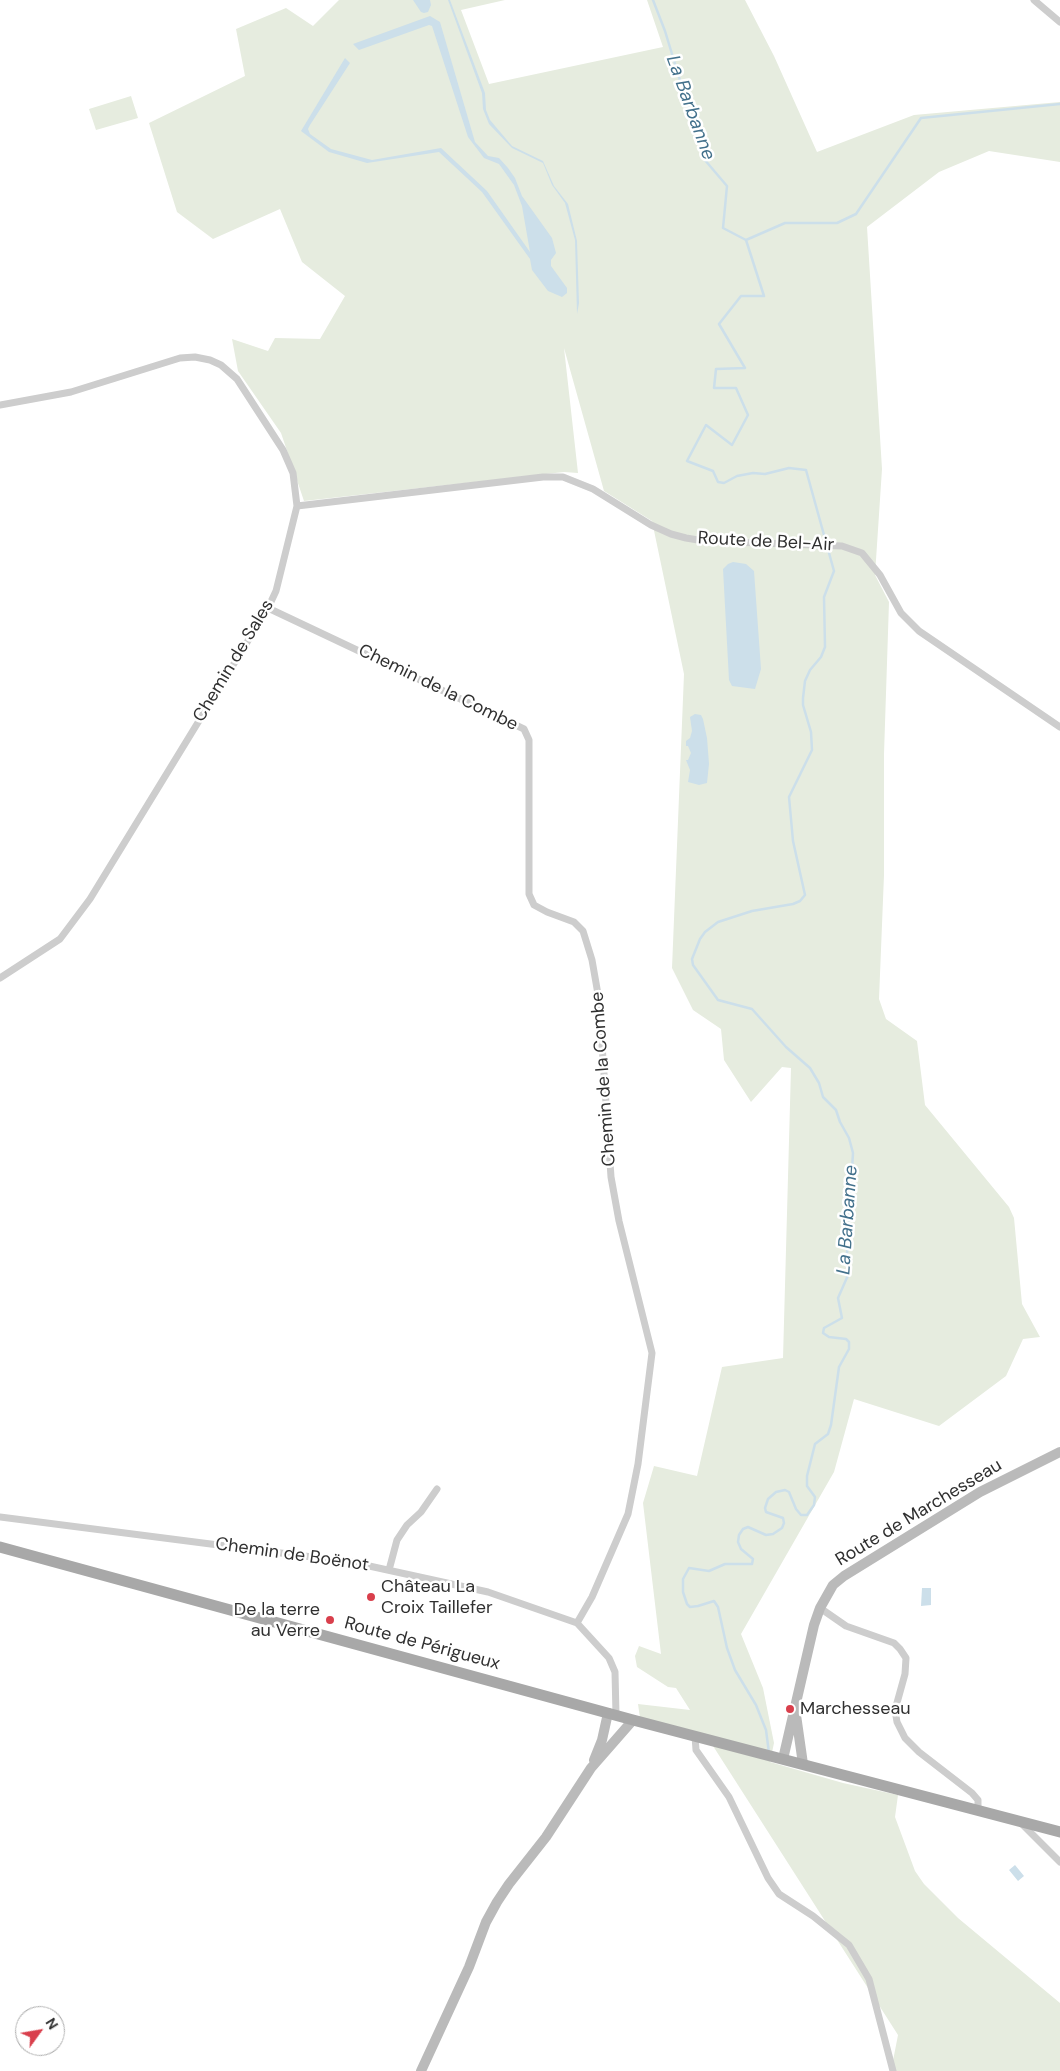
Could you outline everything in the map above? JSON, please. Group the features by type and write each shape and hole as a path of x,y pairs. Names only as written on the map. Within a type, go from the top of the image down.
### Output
{"main road":[{"name":"Route de Périgueux","path":"0,1547 633,1720 1060,1832"}],"street":[{"path":"1034,0 1060,22"},
{"name":"Chemin de Sales","path":"0,405 71,392 180,358 195,356 210,360 221,365 237,379 283,450 293,473 297,506 276,591 268,608 90,899 60,939 0,978"},
{"name":"Route de Bel-Air","path":"297,506 543,477 563,477 593,489 652,525 671,534 686,538 704,541 842,546 862,553 880,575 901,613 919,631 1060,727"},
{"name":"Chemin de la Combe","path":"268,608 524,729 529,740 529,894 534,904 547,912 574,922 583,931 592,960 599,1000 611,1177 619,1221 652,1353 638,1464 628,1514 592,1597 577,1623"},
{"name":"Route de Marchesseau","path":"773,1756 795,1709 804,1666 820,1608 833,1585 844,1576 980,1492 1060,1452"},
{"path":"388,1570 397,1540 437,1489"},
{"name":"Chemin de Boënot","path":"0,1517 351,1562 488,1592 577,1623"},
{"path":"820,1608 846,1626 894,1643 900,1648 906,1658 895,1710 896,1722 905,1738 919,1752 978,1800 978,1811"},
{"path":"577,1623 609,1658 615,1672 617,1702 591,1768"},
{"path":"795,1709 803,1764"},
{"path":"421,2071 469,1967 490,1915 509,1884 546,1837 591,1768 633,1720"},
{"path":"695,1736 696,1750 729,1798 768,1878 779,1894 813,1916 849,1945 870,1979 893,2071"},
{"path":"1019,1821 1060,1861"}],"shaded area":[{"path":"339,0 505,0 461,10 489,84 663,47 647,0 745,0 774,56 817,152 914,115 1060,102 1060,162 989,151 939,172 867,227 882,469 875,575 889,602 884,754 884,875 879,999 886,1019 917,1041 925,1105 1009,1207 1014,1218 1022,1304 1040,1337 1023,1339 1006,1376 939,1426 854,1399 834,1472 741,1634 763,1688 774,1743 770,1762 843,1783 898,1795 895,1817 915,1871 924,1884 958,1918 1060,2003 1060,2071 891,2071 898,2035 706,1735 640,1718 638,1704 690,1710 676,1688 668,1687 637,1667 635,1656 639,1646 661,1654 643,1503 654,1466 697,1476 722,1367 783,1358 791,1068 782,1067 751,1102 724,1060 721,1029 693,1010 672,968 684,674 652,521 604,491 564,348 578,473 564,472 304,501 281,433 238,371 232,339 268,351 275,338 320,339 345,296 302,262 280,209 213,239 177,212 149,123 245,76 236,29 286,8 313,26"},
{"path":"131,96 138,118 96,130 89,109"}],"water":[{"path":"413,0 430,0 431,5 428,12 421,12"},
{"path":"448,0 450,0 485,93 486,110 490,120 512,146 543,161 554,186 568,204 577,241 579,303 577,314 575,240 565,203 552,185 543,163 512,148 489,124 483,109 482,93"},
{"path":"430,16 440,22 475,142 488,156 499,158 508,168 515,178 522,196 552,238 556,253 551,260 551,266 567,288 567,293 562,297 548,291 532,270 530,259 482,192 439,152 367,163 329,152 301,131 345,58 350,63 310,125 308,129 310,134 331,149 372,160 441,148 487,191 530,252 522,206 514,185 499,164 484,158 468,137 432,26 429,25 359,50 353,44"},
{"path":"733,562 746,564 754,571 761,669 755,689 732,686 729,680 723,569"},
{"path":"695,714 701,715 703,719 709,764 707,783 699,785 688,782 690,770 686,760 688,760 691,753 688,746 686,746 686,741 690,738 692,731 690,717"},
{"path":"922,1588 931,1588 931,1605 921,1606"},
{"path":"1015,1865 1024,1876 1018,1881 1009,1870"}],"waterway":[{"name":"La Barbanne","path":"653,0 665,31 704,159 727,186 723,228 746,240 764,296 741,296 719,324 745,368 716,369 714,388 736,388 748,415 732,445 706,425 687,461 713,471 718,482 724,483 737,476 753,473 765,474 789,468 806,470 834,571 824,597 825,647 821,657 810,670 805,681 803,705 811,732 812,750 789,797 793,841 805,895 800,901 793,904 752,911 718,922 705,932 700,939 692,959 693,965 718,1000 752,1009 786,1047 810,1068 819,1083 823,1097 836,1110 849,1138 853,1153 847,1254 849,1273 838,1298 842,1318 824,1328 823,1333 829,1337 846,1339 849,1342 849,1349 839,1367 831,1425 828,1434 815,1444 807,1476 807,1486 815,1497 814,1505 807,1515 801,1515 796,1509 789,1492 785,1490 776,1492 768,1499 765,1508 766,1512 783,1518 782,1528 773,1534 766,1535 748,1527 743,1529 739,1535 738,1542 741,1549 753,1559 752,1564 725,1564 709,1571 689,1568 683,1579 683,1592 690,1607 714,1601 718,1607 727,1648 735,1670 756,1705 766,1730 769,1753"},
{"path":"746,240 785,223 837,223 856,214 921,118 1060,104"}],"place":[{"name":"Château La Croix Taillefer","path":"371,1597"},
{"name":"De la terre au Verre","path":"330,1620"},
{"name":"Marchesseau","path":"790,1709"}]}
